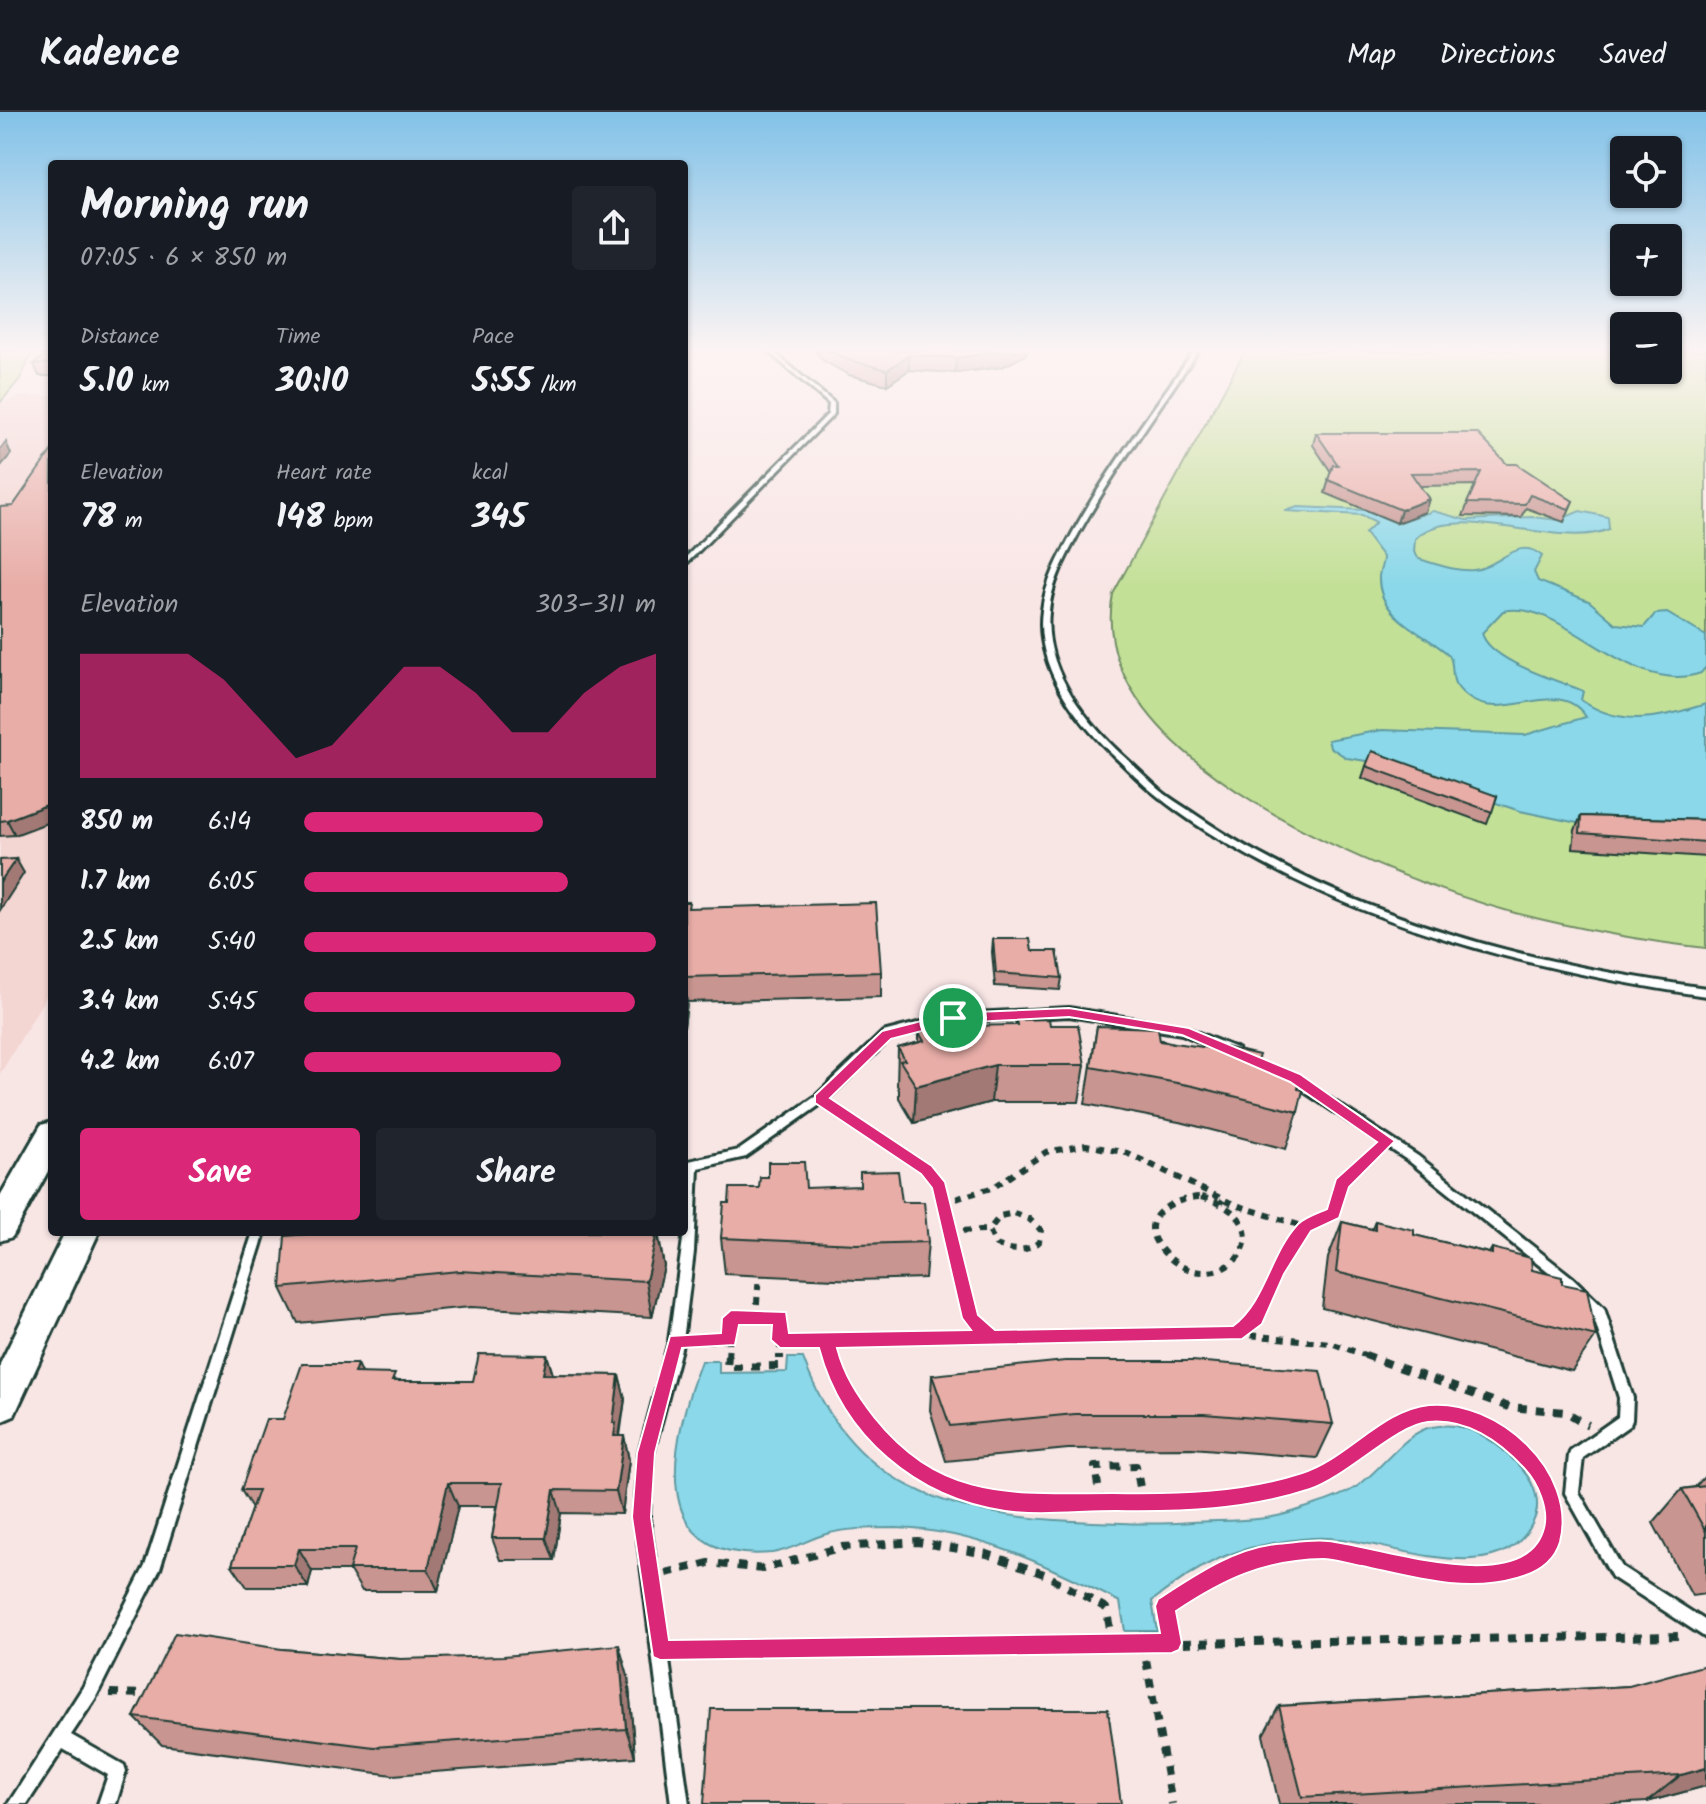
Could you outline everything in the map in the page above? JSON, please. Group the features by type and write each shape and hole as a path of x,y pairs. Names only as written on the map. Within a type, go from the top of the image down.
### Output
{"main road":[{"path":"0,1227 48,1141"},
{"path":"0,1404 80,1236"}],"lane":[{"path":"688,559 815,430"},
{"path":"1144,430 1072,539 1048,594 1045,628 1051,657 1063,687 1091,729 1135,774 1194,818 1268,862 1357,904 1512,956 1625,981 1706,992"},
{"path":"680,1804 642,1517 646,1453 676,1341 688,1252 688,1167 742,1154 820,1099 887,1035 953,1018 1069,1012 1184,1031 1254,1060"},
{"path":"1281,1072 1387,1141 1568,1281 1599,1312 1626,1398 1625,1420 1576,1455 1572,1493 1617,1572 1706,1630"},
{"path":"17,1804 89,1693 152,1569 258,1236"},
{"path":"62,1739 118,1771 107,1804"}],"path":[{"path":"820,1099 927,1170 940,1186 970,1318 989,1337"},
{"path":"1236,1334 1256,1319 1277,1270 1305,1227 1334,1213 1342,1184 1387,1141"},
{"path":"943,1203 980,1194 1003,1182 1032,1158 1053,1151 1106,1146 1148,1159 1222,1201 1242,1222 1247,1235 1246,1249 1231,1267 1214,1271 1193,1269 1176,1262 1155,1239 1152,1227 1155,1213 1163,1204 1190,1194 1222,1201 1305,1227"},
{"path":"1006,1212 1020,1212 1033,1219 1041,1230 1039,1242 1030,1250 1012,1252 996,1245 989,1230 994,1219 1006,1212"},
{"path":"949,1231 989,1230"},
{"path":"756,1318 759,1273"},
{"path":"731,1318 780,1318 780,1366 727,1367 729,1340 731,1318"},
{"path":"780,1340 1236,1334 1331,1343 1509,1407 1566,1412 1604,1434"},
{"path":"676,1341 729,1340"},
{"path":"826,1341 834,1371 853,1403 882,1440 912,1469 951,1488 1006,1502 1143,1503 1255,1496 1310,1480 1361,1452 1395,1425 1425,1414 1452,1413 1486,1424 1532,1463 1549,1491 1555,1521 1549,1546 1530,1565 1494,1575 1452,1574 1325,1550 1271,1555 1217,1572 1165,1606 1172,1643"},
{"path":"1101,1504 1095,1467 1136,1466 1143,1503"},
{"path":"650,1577 709,1563 763,1569 842,1547 918,1542 987,1554 1044,1574 1106,1608 1113,1644"},
{"path":"660,1650 1690,1636"},
{"path":"1143,1643 1172,1804"},
{"path":"89,1693 158,1694"}],"shaded area":[{"path":"0,430 48,430 48,993 0,1074"}],"green space":[{"path":"1202,430 1706,430 1706,948 1634,938 1515,913 1395,872 1325,841 1256,803 1193,759 1145,709 1116,654 1113,594"}],"water":[{"path":"1298,507 1365,510 1397,523 1433,511 1466,520 1532,517 1559,520 1580,511 1608,517 1609,529 1589,534 1453,524 1431,528 1415,539 1414,552 1419,559 1446,567 1474,570 1517,550 1533,550 1542,556 1534,572 1538,581 1589,601 1616,624 1644,627 1655,614 1667,613 1706,636 1706,667 1701,673 1674,677 1647,672 1622,661 1549,618 1526,611 1503,611 1482,633 1487,643 1510,661 1583,691 1581,700 1612,715 1643,718 1706,704 1706,834 1582,824 1520,811 1373,762 1347,758 1330,747 1328,740 1382,730 1525,735 1586,717 1573,704 1558,699 1505,706 1488,705 1471,699 1454,682 1449,655 1404,623 1386,603 1380,591 1379,576 1383,557 1365,533 1376,522 1362,515 1285,511"},
{"path":"788,1358 803,1358 823,1402 847,1437 876,1465 908,1486 945,1501 984,1511 1027,1518 1132,1523 1278,1516 1349,1491 1412,1436 1422,1430 1445,1425 1482,1435 1513,1459 1534,1488 1536,1515 1516,1545 1492,1556 1463,1559 1432,1557 1338,1539 1313,1538 1245,1549 1191,1573 1152,1601 1157,1631 1125,1631 1120,1602 1012,1552 955,1535 896,1528 859,1529 831,1533 772,1553 730,1551 702,1538 685,1517 677,1490 676,1458 690,1392 701,1361 719,1361 719,1373 787,1372"}],"building":[{"path":"1316,433 1477,433 1507,464 1517,464 1573,501 1569,509 1530,495 1525,504 1467,503 1481,472 1411,473 1429,499 1401,510 1328,480 1333,465 1338,465"},
{"path":"48,456 48,805 0,821 0,507 13,506"},
{"path":"1372,751 1497,796 1492,812 1366,766"},
{"path":"1581,816 1706,820 1706,842 1580,833"},
{"path":"16,859 0,882 0,860"},
{"path":"876,903 881,972 688,977 688,908"},
{"path":"993,939 1030,939 1032,951 1057,951 1062,978 996,973"},
{"path":"1049,1019 1050,1025 1078,1025 1085,1065 995,1065 916,1086 900,1061 905,1060 898,1048 924,1041 919,1032 957,1022 959,1026 1017,1025 1016,1020"},
{"path":"1097,1026 1158,1028 1160,1041 1225,1050 1225,1047 1259,1055 1257,1061 1300,1077 1298,1089 1303,1090 1298,1112 1193,1086 1091,1067"},
{"path":"768,1162 804,1162 806,1188 860,1186 860,1172 898,1171 902,1202 924,1202 928,1242 857,1244 721,1238 724,1203 729,1203 730,1188 759,1188 760,1177 768,1177"},
{"path":"1375,1221 1414,1230 1414,1235 1492,1254 1492,1248 1531,1258 1532,1270 1562,1277 1562,1284 1587,1289 1596,1336 1336,1272 1342,1222 1375,1230"},
{"path":"285,1236 656,1236 646,1281 459,1271 281,1288"},
{"path":"479,1354 547,1355 543,1374 619,1375 614,1436 624,1436 616,1491 554,1490 546,1538 492,1538 502,1483 448,1483 428,1569 349,1569 355,1549 299,1549 294,1565 232,1565 258,1490 241,1490 266,1419 283,1419 302,1364 357,1364 354,1373 395,1374 392,1381 473,1381"},
{"path":"1065,1361 1192,1361 1320,1371 1333,1424 1204,1414 1075,1414 950,1426 932,1375"},
{"path":"1706,1486 1706,1532 1682,1489"},
{"path":"175,1633 282,1649 400,1659 504,1656 619,1645 626,1729 374,1747 134,1717"},
{"path":"1706,1665 1706,1768 1681,1775 1302,1797 1279,1706 1629,1686"},
{"path":"711,1709 1108,1709 1121,1804 704,1804"}],"route":[{"path":"953,1018 887,1035 820,1099 927,1170 940,1186 970,1318 989,1337 826,1341 780,1340 780,1318 731,1318 729,1340 676,1341 646,1453 642,1517 660,1650 1172,1643 1165,1606 1217,1572 1271,1555 1325,1550 1452,1574 1494,1575 1530,1565 1549,1546 1555,1521 1549,1491 1532,1463 1486,1424 1452,1413 1425,1414 1395,1425 1361,1452 1310,1480 1255,1496 1184,1503 1006,1502 951,1488 912,1469 882,1440 853,1403 834,1371 826,1341 1236,1334 1256,1319 1277,1270 1305,1227 1334,1213 1342,1184 1387,1141 1295,1078 1184,1031 1069,1012 953,1018"}]}
